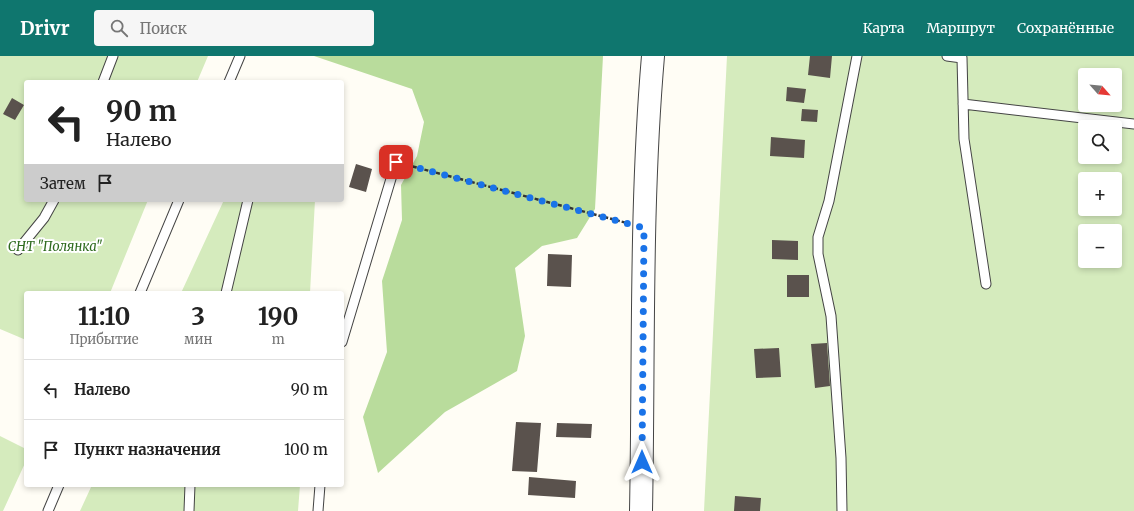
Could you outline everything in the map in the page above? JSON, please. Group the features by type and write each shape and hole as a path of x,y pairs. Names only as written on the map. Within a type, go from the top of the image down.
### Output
{"street":[{"path":"641,511 644,228 653,56"}],"lane":[{"path":"105,80 113,56"},
{"path":"230,80 240,56"},
{"path":"842,511 841,458 830,316 818,254 818,237 828,201 857,56"},
{"path":"947,56 962,58 964,139 986,284"},
{"path":"963,104 1134,124"},
{"path":"344,335 396,162"},
{"path":"18,250 44,218 53,202"},
{"path":"141,291 179,202"},
{"path":"226,291 248,202"},
{"path":"49,511 58,487"},
{"path":"190,487 190,511"},
{"path":"318,511 320,487"}],"path":[{"path":"396,162 644,228"}],"green space":[{"name":"СНТ \"Полянка\"","path":"0,56 208,56 198,80 24,80 24,202 147,202 111,291 24,291 24,339 0,329"},
{"path":"314,56 603,56 595,209 577,238 542,246 515,268 525,336 517,371 445,412 378,473 363,417 387,352 382,281 402,220 401,185 417,156 424,122 412,89"},
{"path":"727,56 1134,56 1134,511 704,511"},
{"path":"223,202 315,202 310,291 182,291"},
{"path":"0,436 24,448 24,465 3,511 0,511"},
{"path":"91,487 300,487 298,511 80,511"}],"building":[{"path":"810,56 832,56 830,78 808,75"},
{"path":"787,87 806,89 804,103 786,101"},
{"path":"12,98 24,105 15,120 3,114"},
{"path":"802,109 818,110 817,122 801,121"},
{"path":"771,137 805,140 804,158 770,156"},
{"path":"356,164 372,169 366,192 349,187"},
{"path":"772,240 798,241 798,260 772,259"},
{"path":"548,254 572,255 571,287 547,286"},
{"path":"787,275 809,275 809,297 787,297"},
{"path":"827,343 830,386 815,388 811,344"},
{"path":"779,348 781,377 756,378 754,349"},
{"path":"516,422 541,423 537,472 512,471"},
{"path":"557,423 592,424 591,438 556,437"},
{"path":"529,477 576,481 575,498 528,495"},
{"path":"735,496 761,498 760,511 734,511"}],"route":[{"path":"396,162 644,228 642,462"}]}
